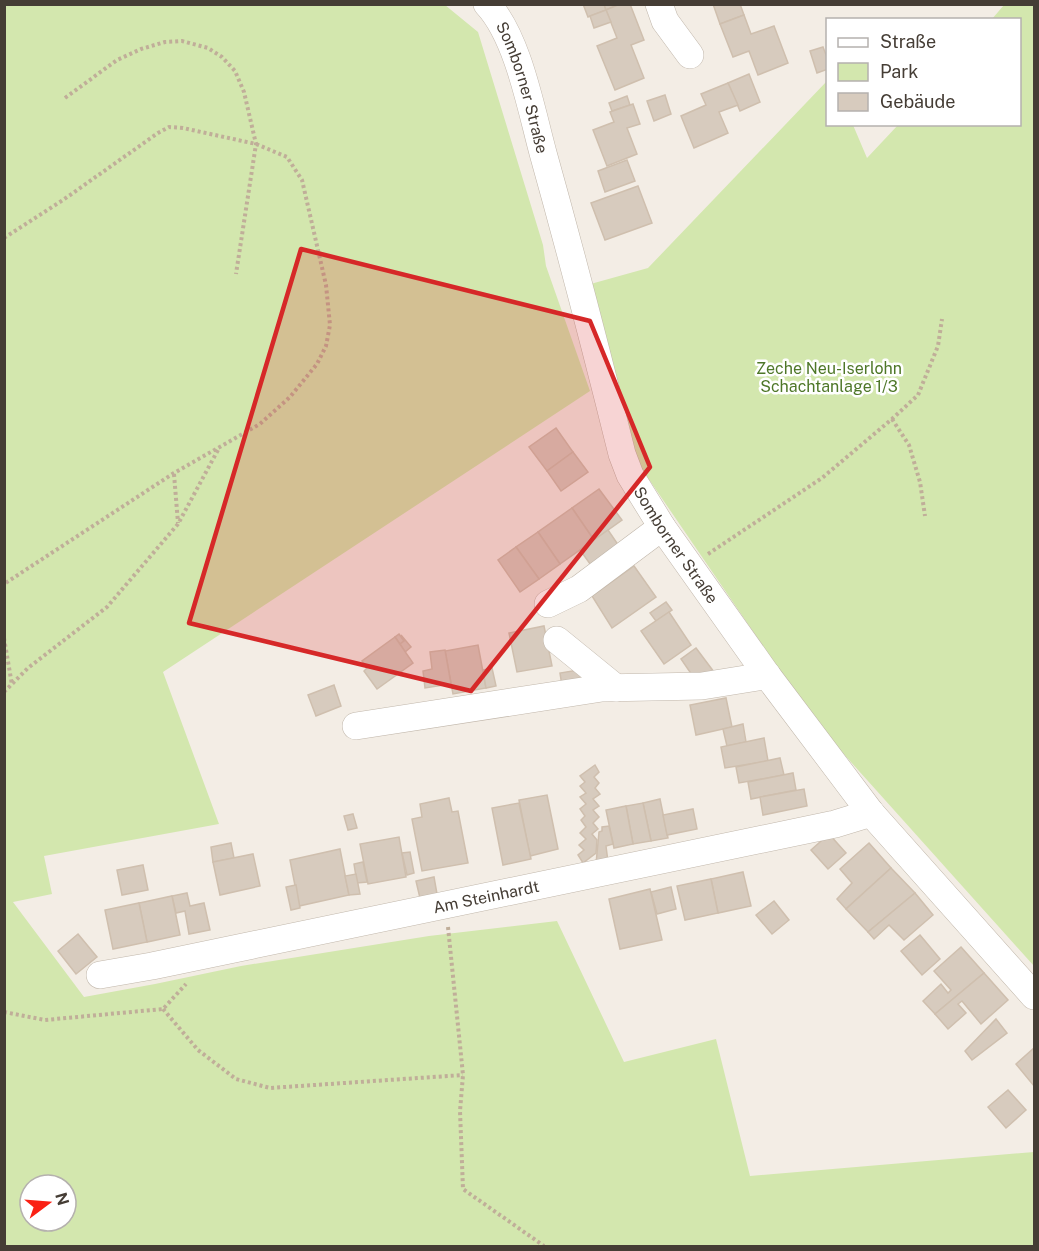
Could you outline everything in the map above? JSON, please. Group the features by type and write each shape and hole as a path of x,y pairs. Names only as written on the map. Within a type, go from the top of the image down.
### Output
{"street":[{"name":"Somborner Straße","path":"487,4 508,36 521,72 573,259 622,454 630,475 662,527 767,675 871,813 1035,996"},
{"path":"658,4 665,21 690,55"},
{"path":"548,604 579,589 662,527"},
{"path":"557,640 616,688"},
{"path":"356,726 602,688 702,686 767,675"},
{"name":"Am Steinhardt","path":"100,975 835,824 871,813"}],"path":[{"path":"65,98 117,60 165,42 191,43 208,48 222,57 235,71 244,92 256,144 236,274"},
{"path":"4,238 63,200 158,133 169,128 183,128 256,144 287,157 302,180 326,285 330,326 326,346 317,364 290,397 260,424 174,473 4,584"},
{"path":"717,548 822,478 918,395 938,346 942,319"},
{"path":"892,419 909,445 920,482 925,516"},
{"path":"4,692 28,668 107,607 178,524 220,447"},
{"path":"174,473 178,524"},
{"path":"4,638 12,685"},
{"path":"446,904 463,1075 460,1111 463,1189 544,1246"},
{"path":"4,1012 45,1020 163,1009 214,953"},
{"path":"163,1009 198,1050 236,1079 270,1088 463,1075"}],"highlighted area":[{"path":"301,249 590,321 650,467 471,691 189,623"}],"green space":[{"path":"5,4 445,5 478,32 543,245 546,266 590,391 163,672 219,824 44,856 52,894 13,902 84,997 241,966 429,936 557,921 624,1062 716,1039 750,1176 1034,1152 1034,1246 5,1246"},
{"name":"Zeche Neu-Iserlohn Schachtanlage 1/3","path":"1004,5 1034,5 1034,966 815,722 635,459 587,285 648,268 826,82 826,126 853,126 867,158 897,126 1021,126 1021,18 993,18"}],"building":[{"path":"583,4 604,4 606,10 588,17"},
{"path":"604,4 620,4 606,10"},
{"path":"620,4 630,4 644,40 631,45 644,78 615,90 597,46 617,38 606,10"},
{"path":"713,4 740,4 744,15 720,24"},
{"path":"606,10 611,22 594,28 590,16"},
{"path":"744,15 751,34 774,26 788,63 758,75 749,51 733,57 720,24"},
{"path":"823,47 826,55 826,70 817,73 810,51"},
{"path":"749,74 760,102 740,111 728,83"},
{"path":"728,83 738,105 719,112 728,133 694,148 681,116 706,105 701,94"},
{"path":"665,95 671,114 654,121 647,101"},
{"path":"627,96 630,105 612,111 609,103"},
{"path":"633,104 640,124 627,128 637,154 607,166 593,130 614,122 610,112"},
{"path":"627,160 635,181 605,192 598,171"},
{"path":"638,186 652,223 605,240 591,203"},
{"path":"556,428 573,452 547,471 529,447"},
{"path":"573,452 588,472 561,491 547,471"},
{"path":"599,489 622,520 594,540 572,508"},
{"path":"572,508 594,540 560,564 538,532"},
{"path":"608,530 621,549 593,568 580,550"},
{"path":"538,532 560,564 539,579 516,547"},
{"path":"516,547 539,579 520,592 498,560"},
{"path":"634,566 656,597 612,628 592,596"},
{"path":"666,602 672,610 656,621 650,613"},
{"path":"669,612 691,645 664,664 641,631"},
{"path":"544,626 552,666 517,672 509,633"},
{"path":"399,634 404,641 400,644 395,637"},
{"path":"401,635 411,647 405,652 400,644 404,641"},
{"path":"395,637 413,663 377,689 364,671 367,668 362,661"},
{"path":"478,645 486,688 453,694 445,651"},
{"path":"696,648 717,676 692,675 681,659"},
{"path":"445,650 451,684 425,688 423,671 432,669 430,652"},
{"path":"492,668 496,686 486,688 483,670"},
{"path":"584,669 586,682 562,686 560,673"},
{"path":"334,685 341,706 316,716 308,695"},
{"path":"726,698 732,727 696,735 690,705"},
{"path":"743,724 746,742 727,746 723,729"},
{"path":"764,738 768,761 725,768 721,747"},
{"path":"780,758 784,775 739,783 736,767"},
{"path":"595,765 599,772 594,777 599,783 595,788 600,794 593,799 599,806 593,810 599,817 593,823 598,829 592,834 597,840 596,853 583,863 578,855 584,850 579,845 586,839 580,833 586,827 581,820 585,816 580,809 586,804 580,797 586,793 580,786 585,782 580,776"},
{"path":"793,773 796,790 751,799 748,782"},
{"path":"804,789 807,806 763,815 760,797"},
{"path":"547,795 558,849 530,856 519,800"},
{"path":"449,798 452,812 458,811 468,863 422,871 412,819 422,817 420,804"},
{"path":"660,799 668,838 651,841 643,803"},
{"path":"519,803 531,859 503,865 492,808"},
{"path":"643,803 651,841 633,844 626,806"},
{"path":"626,806 633,844 614,848 606,810"},
{"path":"693,809 697,829 667,835 663,815"},
{"path":"353,814 357,828 348,830 344,816"},
{"path":"609,826 613,844 606,846 608,862 596,864 599,832 602,831 602,827"},
{"path":"829,834 846,853 828,869 811,850"},
{"path":"399,837 406,877 368,884 360,844"},
{"path":"231,843 234,858 213,862 211,847"},
{"path":"869,843 891,868 846,909 837,899 852,883 840,869"},
{"path":"340,849 349,895 299,906 290,860"},
{"path":"410,852 414,873 407,875 402,853"},
{"path":"253,854 260,886 220,895 213,862"},
{"path":"363,862 367,882 357,883 354,864"},
{"path":"143,865 148,890 122,895 117,870"},
{"path":"891,868 915,893 868,932 846,909"},
{"path":"743,872 751,906 718,913 711,879"},
{"path":"356,874 360,894 349,895 345,876"},
{"path":"434,877 437,894 420,898 416,881"},
{"path":"711,879 718,913 685,920 677,886"},
{"path":"296,885 300,908 291,910 286,887"},
{"path":"671,887 676,909 657,914 651,892"},
{"path":"650,889 662,940 620,949 609,899"},
{"path":"187,893 190,906 204,903 210,930 189,934 185,911 176,913 172,896"},
{"path":"915,893 933,915 904,940 889,925 874,939 868,932"},
{"path":"172,896 180,935 147,942 139,903"},
{"path":"774,901 789,920 772,934 756,915"},
{"path":"139,903 147,942 113,949 105,910"},
{"path":"78,934 97,957 76,974 58,951"},
{"path":"920,935 940,959 922,975 901,951"},
{"path":"961,947 984,973 935,1014 923,1001 941,984 948,993 951,990 934,971"},
{"path":"984,973 1008,1000 981,1024 962,1001 958,1004 966,1013 948,1029 935,1014"},
{"path":"996,1019 1007,1033 972,1060 965,1051"},
{"path":"1034,1048 1034,1086 1016,1064"},
{"path":"1008,1090 1026,1110 1006,1128 988,1107"}]}
